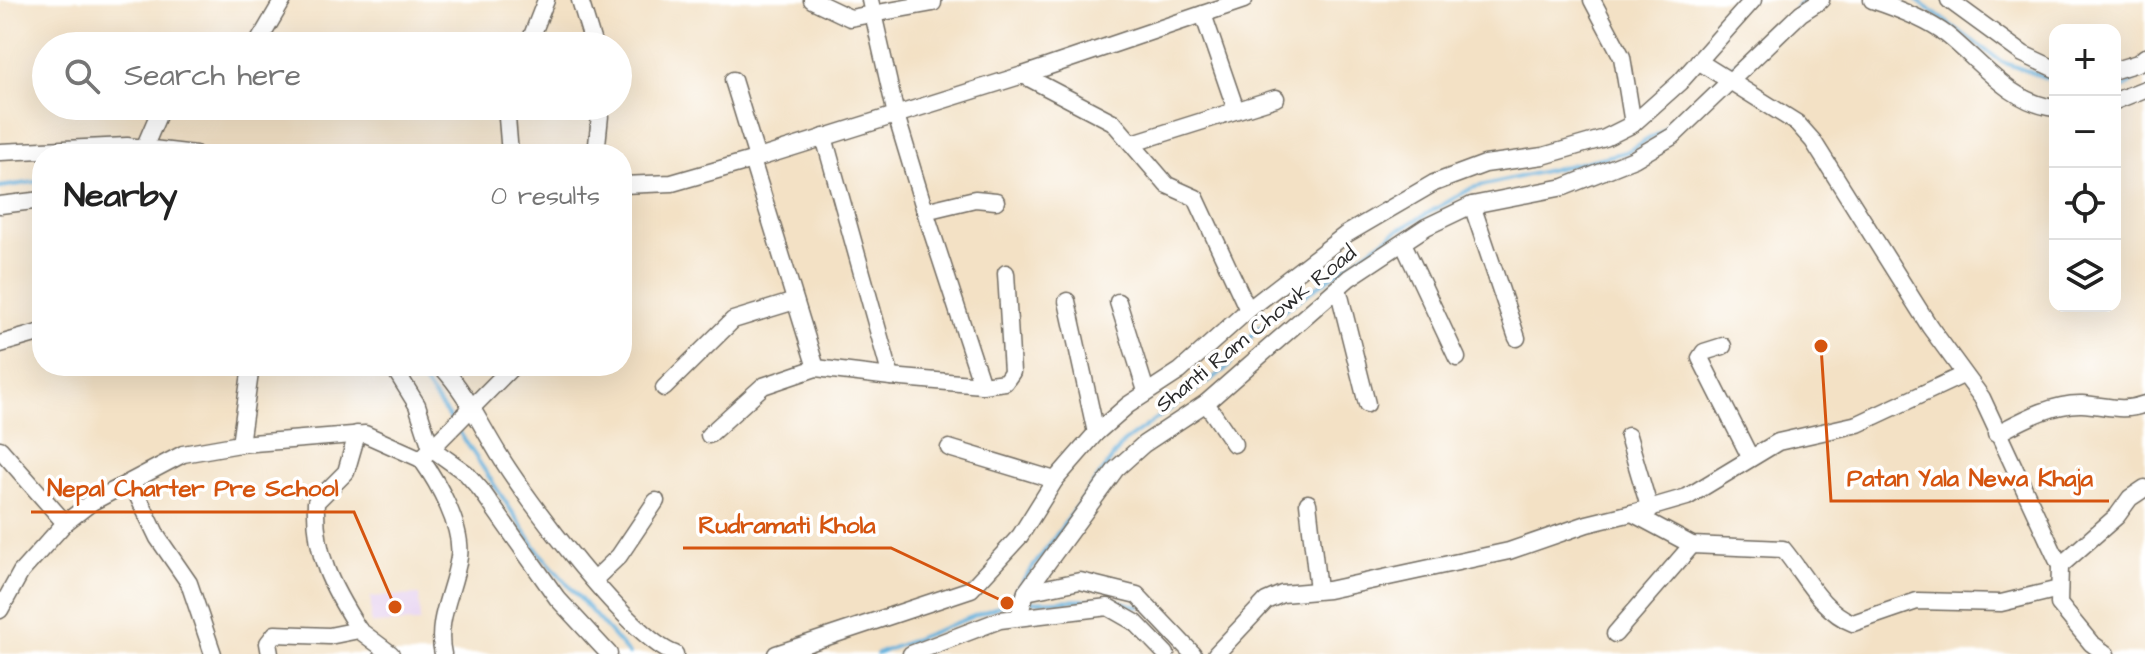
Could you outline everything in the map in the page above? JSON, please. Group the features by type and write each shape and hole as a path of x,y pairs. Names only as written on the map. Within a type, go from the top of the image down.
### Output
{"street":[{"path":"264,32 283,0"},
{"path":"533,32 546,0"},
{"path":"580,0 590,32"},
{"path":"812,0 850,18 871,7 890,13 933,3 933,0"},
{"path":"1592,0 1622,57 1633,124"},
{"path":"776,654 971,589 1020,536 1055,480 1096,433 1146,391 1180,371 1248,310 1345,235 1434,183 1485,164 1543,156 1605,138 1633,124 1702,65 1753,0"},
{"name":"Shanti Ram Chowk Road","path":"1019,616 1026,592 1116,469 1144,444 1206,403 1338,288 1403,243 1472,205 1564,187 1634,159 1673,136 1801,13 1821,0"},
{"path":"1872,0 1946,35 1974,62 2019,95 2049,108"},
{"path":"1949,0 2023,54 2049,66"},
{"path":"632,185 672,183 755,159 1023,75 1234,2"},
{"path":"871,7 896,115 982,385"},
{"path":"1203,14 1236,110"},
{"path":"2121,68 2138,63 2145,57"},
{"path":"1702,65 1797,123 1813,141 1963,375 1982,398 1996,434 2036,507 2060,566 2059,604 2091,643 2106,654"},
{"path":"1023,75 1113,122 1167,185 1196,198 1248,310"},
{"path":"733,80 816,368"},
{"path":"2121,99 2145,89"},
{"path":"1133,143 1276,98"},
{"path":"146,144 156,120"},
{"path":"507,120 509,144"},
{"path":"597,144 600,120"},
{"path":"824,137 891,377"},
{"path":"0,152 32,151"},
{"path":"925,211 975,199 996,201"},
{"path":"0,205 32,201"},
{"path":"1472,205 1517,338"},
{"path":"1403,243 1457,358"},
{"path":"709,435 763,386 816,368 982,385 1005,382 1012,372 1006,273"},
{"path":"1338,288 1367,404"},
{"path":"664,388 733,320 795,301"},
{"path":"1067,301 1096,433"},
{"path":"1118,302 1146,391"},
{"path":"0,344 32,335"},
{"path":"1723,346 1704,352 1700,358 1750,457"},
{"path":"1216,654 1266,601 1290,592 1318,590 1509,551 1587,524 1650,510 1687,497 1778,442 1858,424 1963,375"},
{"path":"240,444 250,376"},
{"path":"399,376 417,405 445,493 459,553 438,634 443,654"},
{"path":"447,376 499,455 594,580 634,625 675,654"},
{"path":"431,449 504,376"},
{"path":"1206,403 1234,444"},
{"path":"1996,434 2035,415 2060,408 2082,404 2128,410 2145,404"},
{"path":"357,434 346,472 316,502 315,525 330,586 359,630 391,654"},
{"path":"0,610 21,572 65,523 92,502 183,454 240,444 365,434 431,449 466,473 557,598 609,654"},
{"path":"1628,436 1650,510"},
{"path":"949,448 1055,480"},
{"path":"0,449 65,523"},
{"path":"131,482 158,538 189,583 213,654"},
{"path":"2060,566 2117,516 2130,498 2145,488"},
{"path":"594,580 619,556 656,501"},
{"path":"1308,503 1318,590"},
{"path":"1632,513 1692,545 1783,549 1816,593 1840,618 1853,623 1917,601 2001,603 2059,589"},
{"path":"1615,634 1692,545"},
{"path":"1026,592 1080,581 1137,595 1193,654"},
{"path":"911,654 1000,620 1108,607 1136,623 1166,654"},
{"path":"270,654 268,643 275,634 329,636 359,630"}],"shaded area":[{"path":"419,595 420,622 371,624 371,597"}],"waterway":[{"path":"1796,8 1804,0"},
{"path":"1916,0 2002,62 2049,79"},
{"path":"1725,73 1775,27"},
{"path":"2121,87 2145,72"},
{"path":"1007,603 1123,443 1227,368 1257,329 1395,232 1472,188 1626,152 1661,132 1719,79"},
{"path":"0,187 32,182"},
{"path":"419,376 453,423"},
{"path":"458,430 538,551 629,654"},
{"path":"1026,602 1110,599 1140,607"},
{"path":"877,654 1007,603 1017,603"}],"place":[{"name":"Patan Yala Newa Khaja","path":"1821,346"},
{"name":"Rudramati Khola","path":"1007,603"},
{"name":"Nepal Charter Pre School","path":"395,607"}]}
